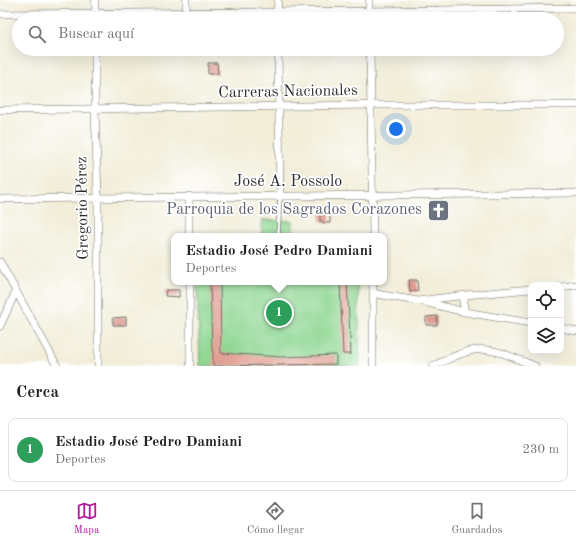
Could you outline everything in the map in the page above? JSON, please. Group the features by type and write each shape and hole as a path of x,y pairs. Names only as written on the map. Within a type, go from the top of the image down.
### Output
{"street":[{"path":"95,0 95,12"},
{"path":"186,0 186,12"},
{"path":"277,12 278,0"},
{"path":"369,0 369,12"},
{"path":"458,12 576,8"},
{"path":"0,14 12,14"},
{"name":"Gregorio Pérez","path":"95,56 98,198 98,366"},
{"path":"278,56 280,196"},
{"path":"370,56 373,233"},
{"name":"Carreras Nacionales","path":"0,110 370,105 576,105"},
{"name":"José A. Possolo","path":"0,199 576,193"},
{"path":"189,196 189,233"},
{"path":"0,262 57,366"},
{"path":"190,285 190,366"},
{"path":"373,285 373,366"},
{"path":"564,287 576,286"},
{"path":"418,301 528,289"},
{"path":"0,326 16,291"},
{"path":"373,293 382,296 418,301 465,312 528,322"},
{"path":"465,312 463,302 466,295"},
{"path":"564,329 576,331"},
{"path":"432,366 468,351 483,349 497,352 535,366"}],"lane":[{"path":"278,233 280,196"}],"green space":[{"path":"262,220 293,221 293,233 262,233"},
{"path":"197,285 358,285 360,366 200,366"}],"building":[{"path":"208,63 217,63 218,74 208,74"},
{"path":"330,212 330,223 323,223 320,221 320,213"},
{"path":"409,280 417,280 418,291 410,292"},
{"path":"210,285 220,285 221,353 282,357 336,355 336,364 213,366"},
{"path":"340,285 347,285 351,354 343,354"},
{"path":"166,290 179,290 179,297 165,296"},
{"path":"437,316 437,325 426,325 426,317"},
{"path":"126,317 126,325 113,325 113,318"}],"place":[{"name":"Parroquia de los Sagrados Corazones","path":"438,210"},
{"name":"Estadio José Pedro Damiani","path":"279,313"}]}
